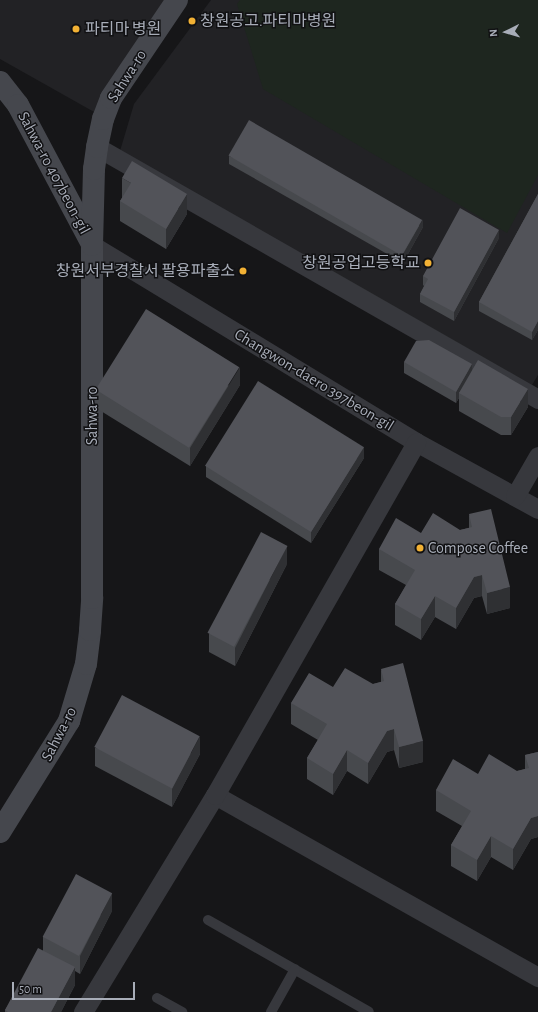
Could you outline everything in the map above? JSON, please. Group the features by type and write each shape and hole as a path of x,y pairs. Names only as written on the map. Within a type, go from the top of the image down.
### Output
{"main road":[{"name":"Sahwa-ro","path":"0,832 69,721 86,664 92,598 92,245 94,169 97,147 103,120 111,98 177,0"},
{"name":"Sahwa-ro 407beon-gil","path":"0,82 18,105 92,245"}],"street":[{"path":"97,147 538,399"},
{"name":"Changwon-daero 397beon-gil","path":"92,245 416,442 538,509"},
{"path":"83,1012 214,795 416,442"},
{"path":"515,496 538,456"},
{"path":"214,795 538,977"}],"lane":[{"path":"208,920 369,1012"},
{"path":"271,1012 295,970"},
{"path":"157,998 182,1012"}],"shaded area":[{"name":"파티마 병원","path":"0,0 168,0 103,117 0,59"},
{"name":"창원공업고등학교","path":"211,0 538,0 538,375 532,385 120,151 134,104"},
{"path":"240,0 538,0 538,175 507,233 263,89 237,4"}],"building":[{"path":"249,120 422,220 402,256 228,156"},
{"path":"132,161 187,194 166,229 120,201 131,183 122,178"},
{"path":"538,194 538,321 532,332 479,302"},
{"path":"460,208 499,230 454,312 420,294 428,279 423,276"},
{"path":"146,309 239,367 189,448 96,390"},
{"path":"429,340 472,364 456,392 404,362 416,341"},
{"path":"478,360 528,389 511,417 501,417 459,393"},
{"path":"258,381 364,447 311,532 205,466"},
{"path":"491,509 510,587 487,593 482,575 474,577 456,608 435,596 421,619 395,604 415,570 379,549 396,518 421,533 433,513 460,530 472,527 469,514"},
{"path":"261,532 287,546 234,647 207,633"},
{"path":"403,663 423,741 399,747 394,729 387,731 368,763 347,750 333,774 307,758 327,724 291,703 309,673 333,687 345,668 373,684 384,681 381,669"},
{"path":"122,695 200,736 172,788 94,747"},
{"path":"538,752 538,816 531,818 513,849 491,836 477,860 451,845 471,811 436,790 453,759 478,774 489,754 517,771 529,768 525,755"},
{"path":"76,874 112,893 79,956 43,937"},
{"path":"38,948 75,967 51,1012 8,1012 5,1010"}],"place":[{"name":"창원공고.파티마병원","path":"192,21"},
{"name":"파티마 병원","path":"76,29"},
{"name":"창원공업고등학교","path":"428,263"},
{"name":"창원서부경찰서 팔용파출소","path":"243,271"},
{"name":"Compose Coffee","path":"420,548"}]}
